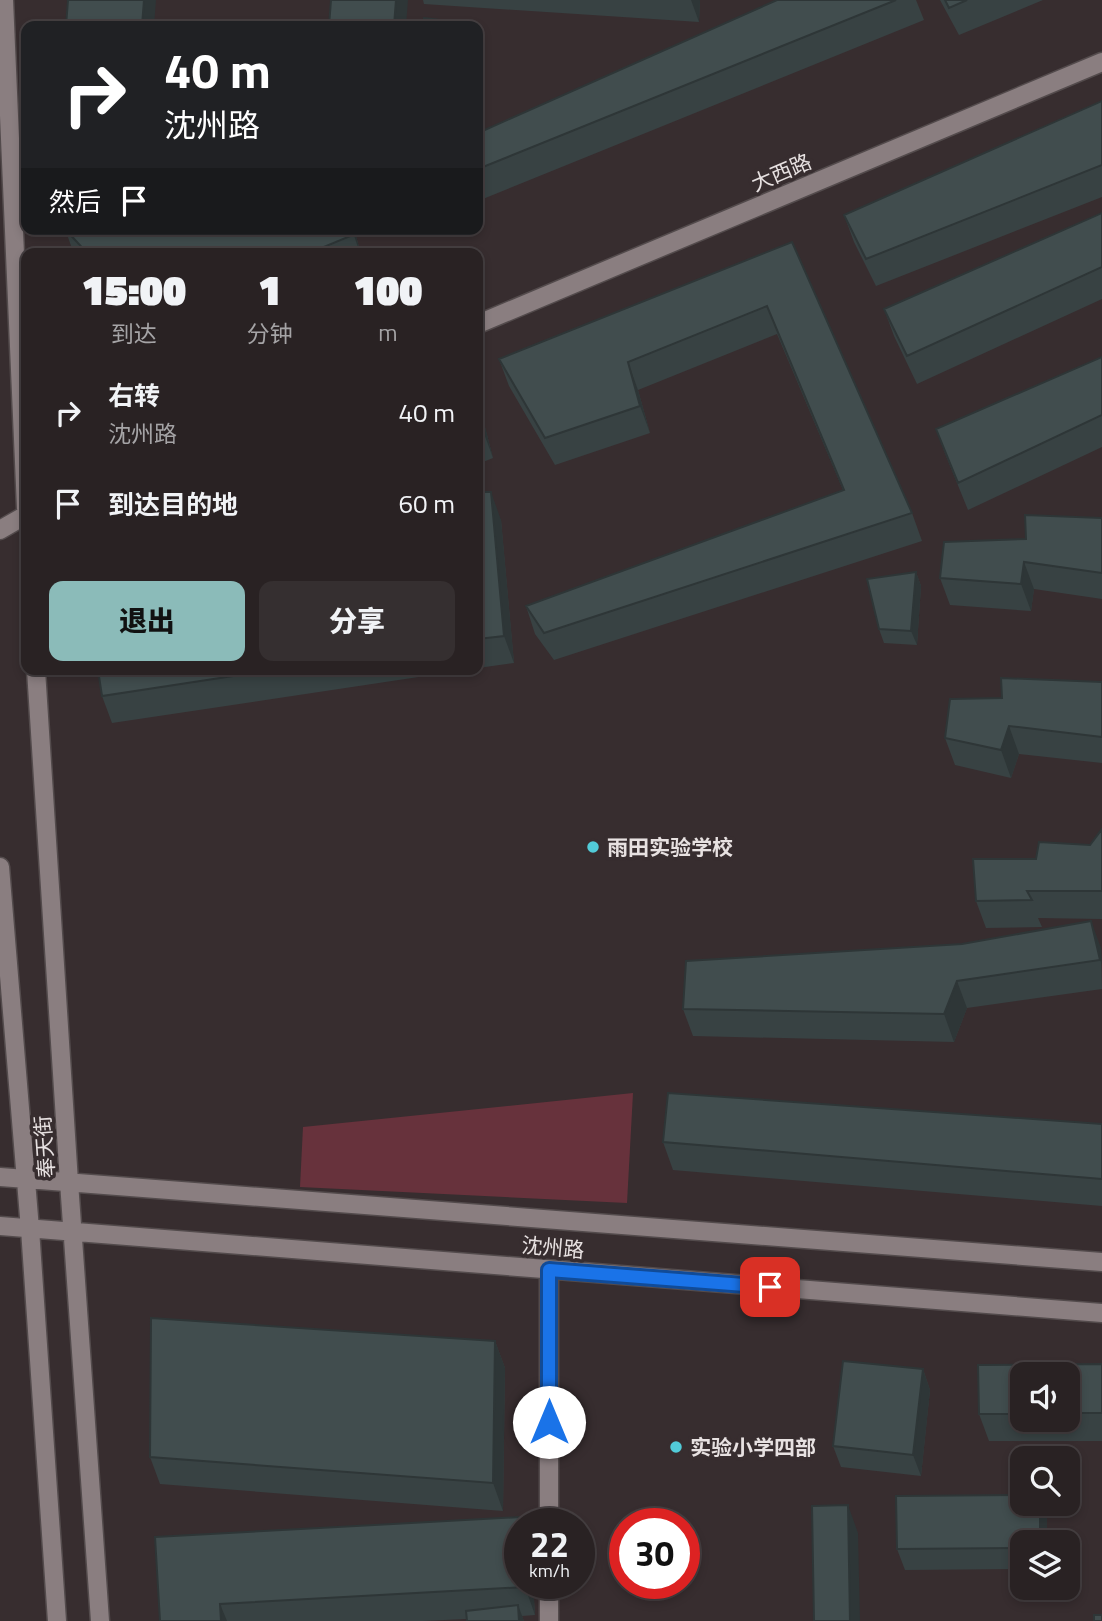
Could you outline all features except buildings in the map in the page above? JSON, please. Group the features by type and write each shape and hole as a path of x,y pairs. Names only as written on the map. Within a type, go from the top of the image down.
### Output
{"main road":[{"path":"4,0 21,393"},
{"name":"大西路","path":"483,322 1102,62"},
{"path":"0,530 21,518"},
{"name":"奉天街","path":"36,675 100,1621"},
{"name":"奉天街","path":"0,867 30,1229 57,1621"},
{"name":"沈州路","path":"0,1177 1102,1262"},
{"name":"沈州路","path":"0,1226 1102,1313"},
{"path":"549,1270 549,1508"},
{"path":"549,1599 549,1621"}],"shaded area":[{"path":"633,1093 627,1203 300,1187 303,1127"}],"place":[{"name":"雨田实验学校","path":"593,847"},
{"name":"实验小学四部","path":"676,1447"}],"route":[{"path":"549,1422 549,1270 770,1287"}]}
